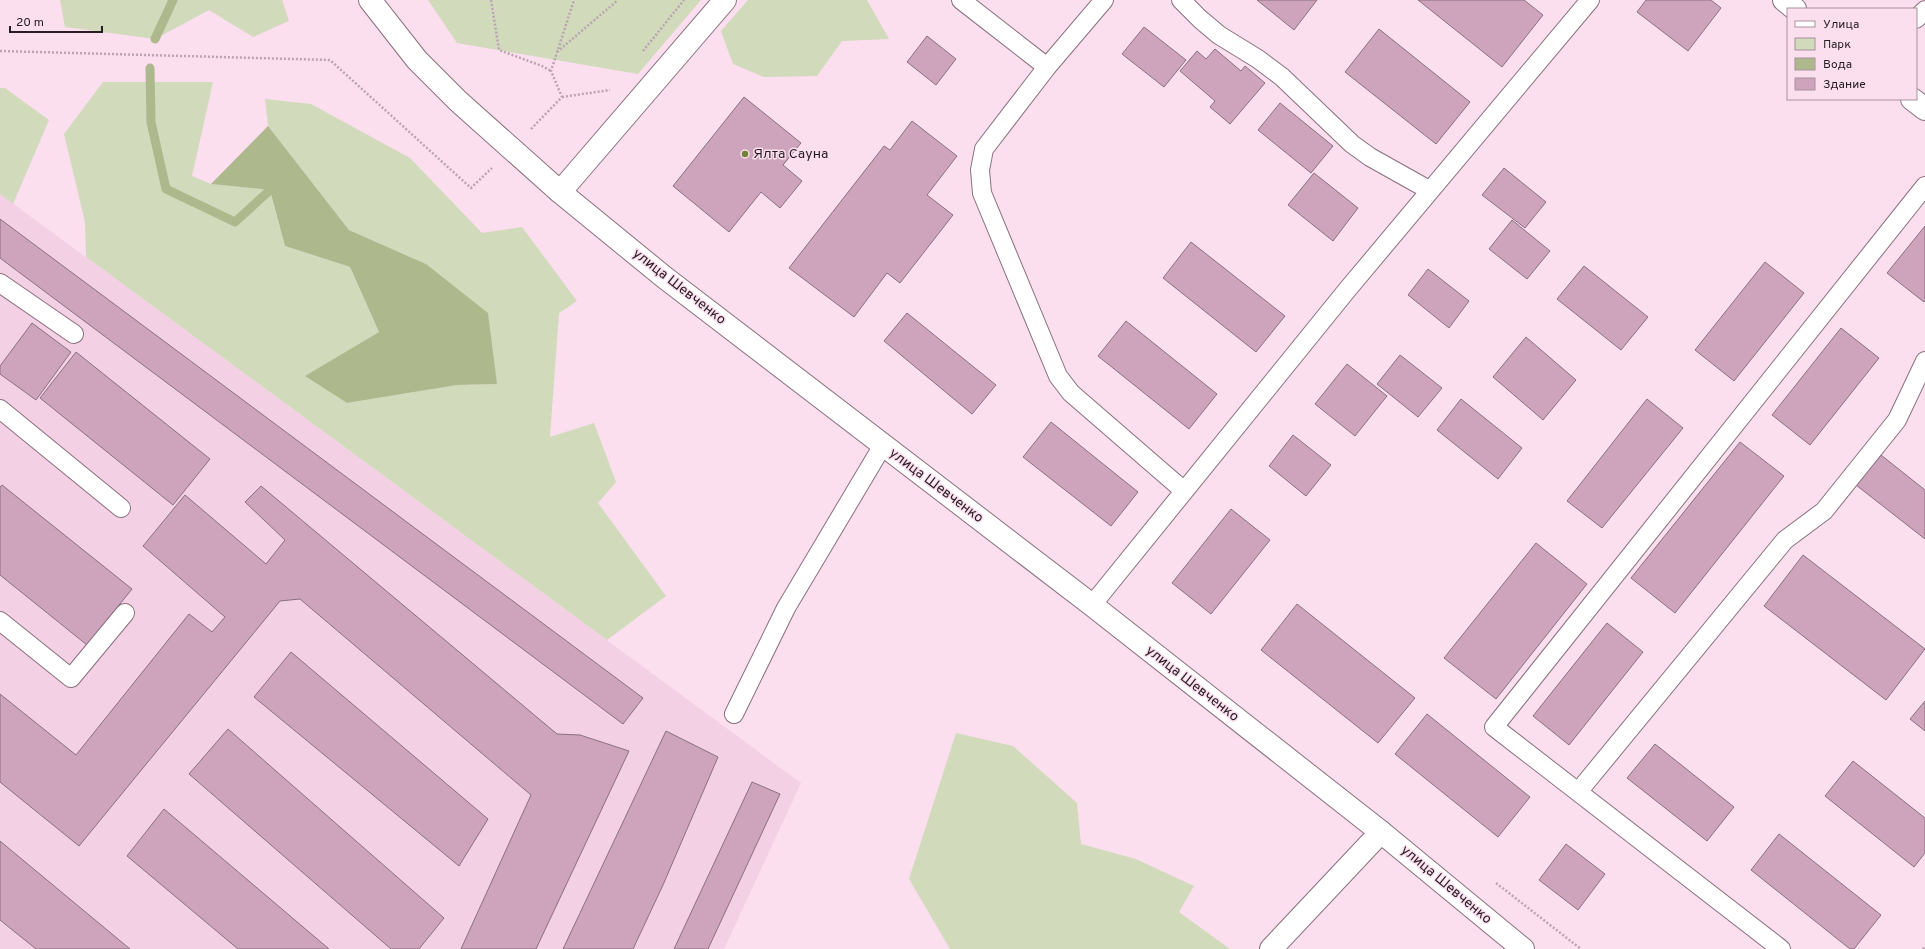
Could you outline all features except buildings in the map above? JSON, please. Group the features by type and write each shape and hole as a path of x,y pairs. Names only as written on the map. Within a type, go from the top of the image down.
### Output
{"street":[{"name":"улица Шевченко","path":"370,0 417,60 458,101 560,192 664,276 883,446 1092,605 1381,832 1523,949"},
{"path":"560,192 725,0"},
{"path":"1784,0 1794,8"},
{"path":"1913,100 1925,109"},
{"path":"1271,949 1381,832"}],"lane":[{"path":"961,0 1047,67"},
{"path":"1104,0 1047,67 984,149 980,170 982,193 1058,376 1071,393 1183,490"},
{"path":"1181,0 1219,35 1258,59 1282,77 1352,144 1370,157 1429,190"},
{"path":"1092,605 1183,490 1429,190 1590,0"},
{"path":"1917,18 1925,10"},
{"path":"1781,949 1494,726 1925,186"},
{"path":"0,283 74,334"},
{"path":"1578,792 1785,540 1824,511 1829,505 1897,420 1925,361"},
{"path":"0,409 121,508"},
{"path":"734,714 786,608 883,446"},
{"path":"0,621 71,678 125,613"}],"path":[{"path":"491,0 498,50 542,66 551,72 562,98"},
{"path":"551,72 574,0"},
{"path":"557,52 618,0"},
{"path":"639,55 684,0"},
{"path":"0,51 330,60 472,188 562,98 610,90 614,85"},
{"path":"1496,883 1581,949"}],"shaded area":[{"path":"0,194 801,783 724,949 0,949"}],"green space":[{"path":"60,0 282,0 289,21 253,37 209,10 155,39 65,27"},
{"path":"428,0 701,0 638,74 457,43"},
{"path":"748,0 867,0 889,39 842,41 817,76 764,77 733,64 721,31"},
{"path":"103,82 213,82 192,176 211,184 270,190 285,246 350,267 379,332 306,376 347,403 457,385 497,384 426,264 349,230 268,126 265,99 311,104 410,158 482,233 522,227 577,301 559,313 550,437 594,423 616,482 598,503 666,596 607,640 86,257 85,222 64,134"},
{"path":"0,88 5,88 49,120 13,204 0,194"},
{"path":"956,733 1013,746 1077,803 1081,844 1136,859 1194,886 1179,912 1230,949 950,949 909,879"}],"water":[{"path":"268,126 349,230 426,264 488,313 497,384 457,385 347,403 305,376 379,332 350,267 285,246 270,190 211,184"}],"waterway":[{"path":"155,39 173,0"},
{"path":"150,68 151,122 166,189 235,222 270,190"}],"place":[{"name":"Ялта Сауна","path":"745,154"}]}
